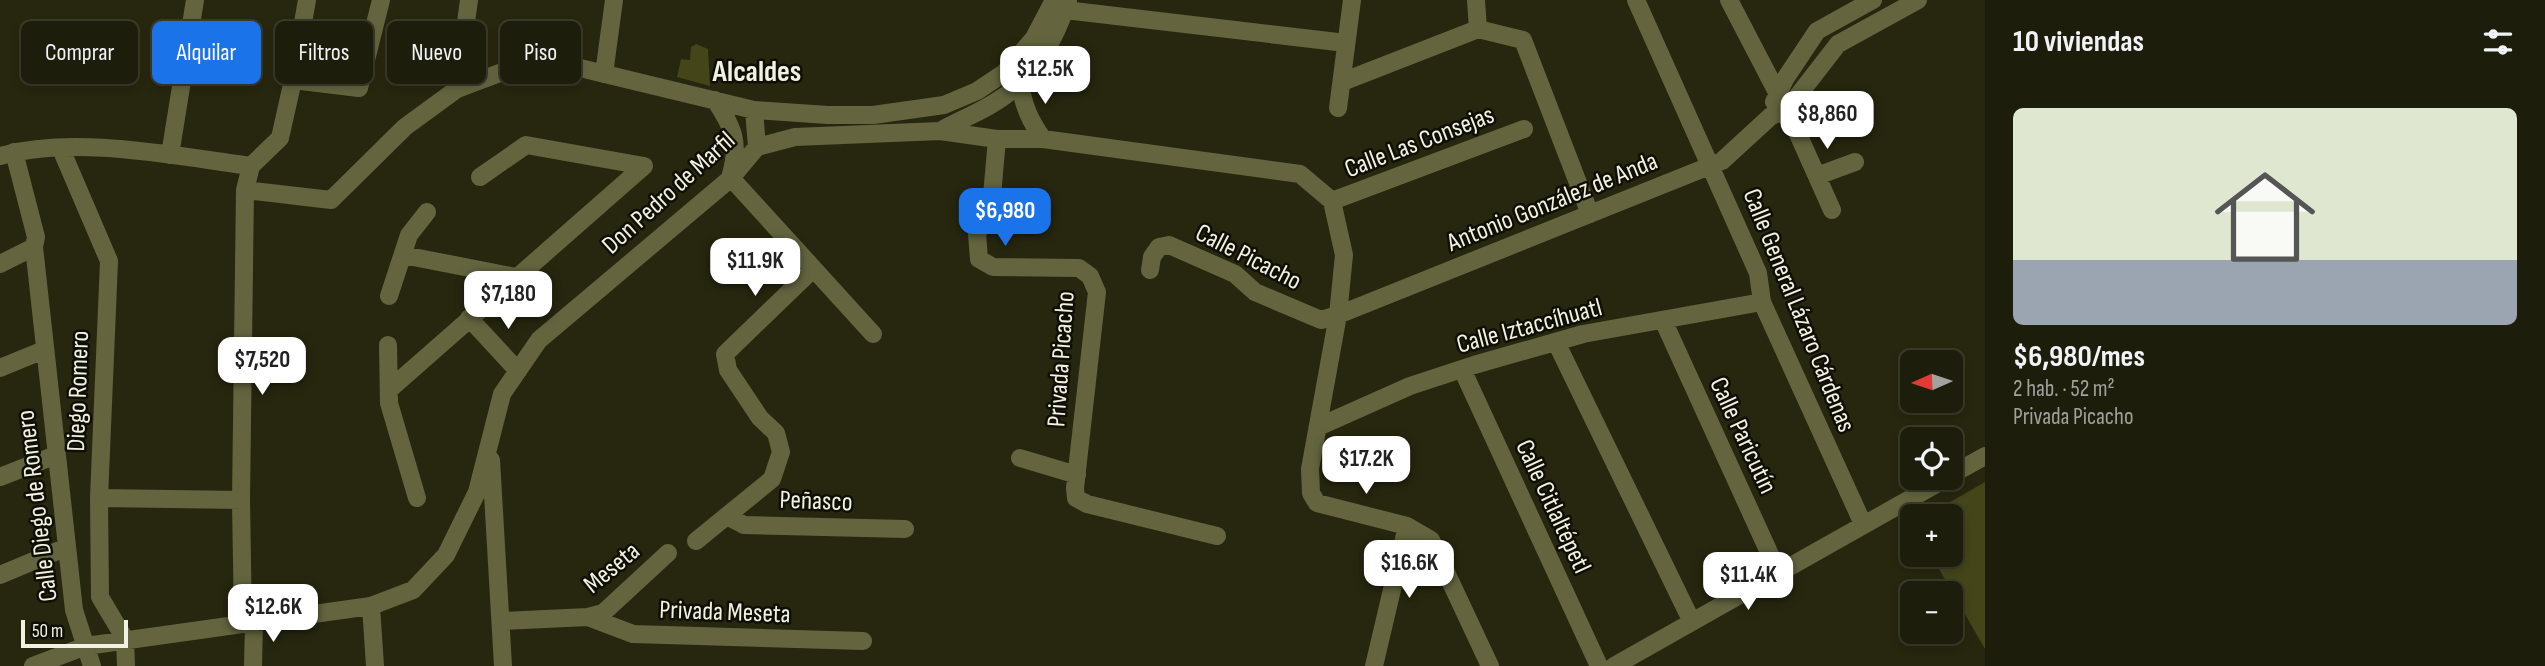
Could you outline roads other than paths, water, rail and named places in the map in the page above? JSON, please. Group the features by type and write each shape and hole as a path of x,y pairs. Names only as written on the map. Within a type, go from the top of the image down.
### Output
{"street":[{"path":"170,155 195,0"},
{"path":"303,21 307,0"},
{"path":"373,32 381,0"},
{"path":"457,89 469,0"},
{"path":"604,74 614,0"},
{"path":"1338,108 1352,0"},
{"path":"1476,0 1478,29"},
{"name":"Calle General Lázaro Cárdenas","path":"1636,0 1758,272 1762,302 1863,524"},
{"path":"1728,0 1776,94 1778,113 1817,176 1832,210"},
{"path":"1776,94 1817,31 1872,0"},
{"name":"Antonio González de Anda","path":"1338,315 1722,161 1778,113 1839,44 1918,0"},
{"path":"245,190 331,200 405,127 457,89 518,66 580,68 754,110 873,115 944,105 977,91 1004,73 1060,4"},
{"path":"1060,4 1346,43"},
{"path":"940,131 1009,93 1020,83 1051,43 1060,4"},
{"path":"1342,82 1478,29 1523,40 1590,214"},
{"path":"1020,83 1023,102 1031,122 1043,139"},
{"path":"253,666 241,500 245,190 251,166 280,138 292,84"},
{"path":"326,84 359,88 360,84"},
{"path":"715,100 726,116 737,153 730,178 873,334"},
{"path":"754,110 757,147"},
{"name":"Calle Las Consejas","path":"1332,201 1524,129"},
{"name":"Don Pedro de Marfil","path":"33,666 86,646 371,606 413,590 446,555 477,492 502,394 539,340 730,178 757,147 795,137 940,131 997,139 1043,139 1300,174 1332,201"},
{"name":"Privada Picacho","path":"997,139 991,207 977,233 979,258 993,267 1079,268 1090,276 1097,292 1075,496 1078,500 1217,536"},
{"path":"390,389 644,166 526,145 480,177"},
{"path":"7,154 110,147 251,166"},
{"name":"Diego Romero","path":"61,149 109,261 99,498 100,597 125,639"},
{"name":"Calle Diego de Romero","path":"7,154 36,237 34,247 44,350 74,610 92,666"},
{"path":"1817,176 1855,162"},
{"path":"1332,201 1344,255 1338,315 1309,484 1312,499 1317,503 1407,526 1431,540 1490,666"},
{"path":"389,296 410,235 426,212"},
{"name":"Calle Picacho","path":"1150,270 1152,257 1158,247 1169,245 1235,274 1255,292 1321,320 1338,315"},
{"path":"0,264 34,247"},
{"path":"403,255 516,277"},
{"path":"696,541 772,479 781,452 776,433 760,418 729,370 725,354 812,270"},
{"name":"Calle Iztaccíhuatl","path":"1318,427 1410,386 1583,334 1762,302"},
{"path":"469,318 518,371"},
{"name":"Calle Paricutín","path":"1663,320 1779,572"},
{"path":"1556,342 1692,622"},
{"path":"388,345 389,403 417,498"},
{"path":"0,368 44,350"},
{"name":"Calle Citlaltépetl","path":"1462,369 1599,666"},
{"path":"490,443 503,666"},
{"path":"0,477 56,455"},
{"path":"1963,468 1985,456"},
{"name":"Privada Picacho","path":"1020,458 1077,475"},
{"path":"1615,666 1925,490"},
{"path":"99,498 241,500"},
{"name":"Peñasco","path":"727,516 744,525 905,529"},
{"path":"1374,666 1407,526"},
{"path":"0,575 67,547"},
{"name":"Meseta","path":"501,621 588,617 604,613 668,553"},
{"path":"371,606 376,666"},
{"name":"Privada Meseta","path":"588,617 633,634 863,641"},
{"path":"125,639 126,666"}],"district":[{"name":"Alcaldes","path":"757,71"}]}
